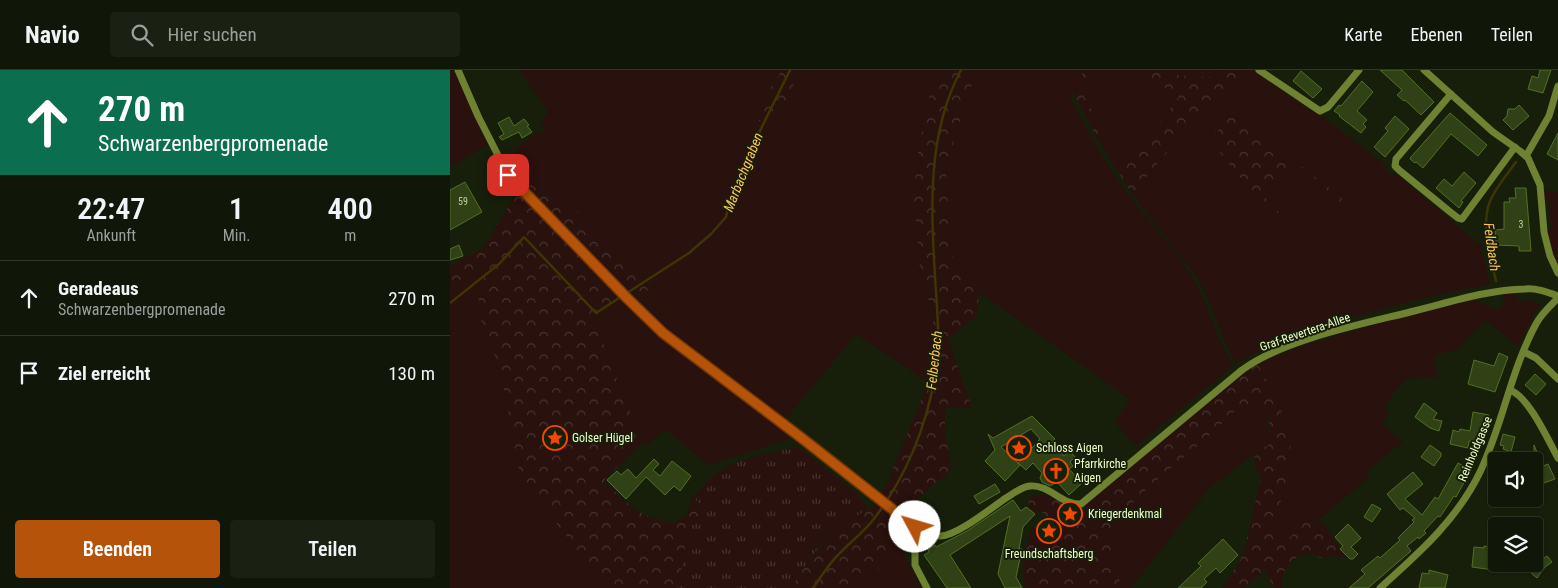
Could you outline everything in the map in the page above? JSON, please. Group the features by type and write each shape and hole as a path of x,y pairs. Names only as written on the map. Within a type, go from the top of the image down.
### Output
{"street":[{"path":"458,70 478,116 508,175 627,298 676,343 915,527 914,566 926,588"},
{"path":"1259,70 1320,110 1328,106 1358,70"},
{"path":"1424,70 1493,132 1526,156 1540,185 1544,232 1549,252 1558,273"},
{"path":"1526,156 1554,111 1558,86"},
{"path":"1451,94 1396,159 1397,168 1406,176 1458,218 1462,219 1515,147"},
{"name":"Graf-Revertera-Allee","path":"915,527 925,534 947,535 1016,491 1030,486 1044,489 1076,505 1084,502 1242,370 1274,352 1321,336 1472,295 1505,290 1531,289 1558,297"},
{"name":"Reinholdgasse","path":"1380,588 1439,533 1464,500 1481,470 1536,323 1558,297"},
{"path":"1524,352 1540,361 1558,379"},
{"path":"1510,390 1516,393 1525,403 1558,458"}],"green space":[{"path":"450,70 453,70 490,144 450,167"},
{"path":"519,70 782,70 768,92 759,121 772,125 781,115 788,95 802,70 943,70 930,93 925,115 916,164 914,198 920,269 932,312 934,332 933,359 927,381 856,334 784,421 706,364 668,333 634,298 656,285 571,206 524,177 515,162 517,149 533,135 544,131 544,126 540,123 549,112"},
{"path":"782,70 802,70 788,95 781,115 772,125 759,121 765,100"},
{"path":"943,70 979,70 967,96 946,169 950,242 955,272 980,286 977,315 948,339 972,408 945,407 945,435 952,469 908,507 895,539 889,561 855,588 791,588 803,569 834,530 869,509 878,500 888,481 928,383 933,359 934,332 932,312 920,270 914,198 916,164 925,115 930,93"},
{"path":"979,70 1085,70 1069,96 1120,183 1175,253 1196,284 1233,366 1136,446 1115,422 1130,399 979,292 980,286 955,272 950,242 946,169 967,96"},
{"path":"1085,70 1098,70 1082,93 1103,130 1102,136 1099,137 1095,134 1073,92 1073,87"},
{"path":"1098,70 1137,70 1179,97 1125,168 1107,151 1106,153 1095,134 1099,137 1082,93"},
{"path":"1137,70 1163,70 1180,76 1218,79 1222,77 1224,70 1241,70 1242,79 1240,85 1219,104 1203,110 1132,194 1106,153 1109,150 1123,167 1126,167 1179,97"},
{"path":"1163,70 1224,70 1222,77 1218,79 1183,76"},
{"path":"1241,70 1253,70 1308,109 1324,117 1387,167 1385,170 1392,176 1395,173 1481,246 1490,284 1420,299 1350,319 1279,343 1235,362 1197,277 1132,194 1203,110 1222,102 1231,94 1238,85 1242,74","holes":["1231,116 1265,137 1347,202 1341,205 1291,169 1265,197 1304,240 1296,242 1261,203 1213,144"]},
{"path":"1231,116 1265,137 1347,202 1346,205 1341,205 1291,169 1265,197 1302,237 1304,240 1302,245 1296,242 1261,203 1213,144 1212,137"},
{"path":"524,177 571,206 657,285 594,320 642,443 604,480 634,509 662,521 674,523 687,515 692,497 701,504 701,517 685,529 685,547 677,588 615,588 589,566 520,476 501,372 477,310 483,276 477,270 450,290 450,266 483,248 517,193 518,180"},
{"path":"1545,190 1558,192 1558,269 1545,230 1551,229 1549,201 1543,196"},
{"path":"477,270 483,276 477,310 501,372 520,476 589,566 615,588 450,588 450,290"},
{"path":"1515,293 1519,301 1527,300 1541,305 1536,310 1518,346 1485,320 1458,349 1435,355 1437,378 1416,377 1404,381 1384,407 1390,412 1381,424 1403,441 1367,471 1369,477 1314,524 1305,514 1302,525 1294,535 1280,542 1274,540 1272,531 1290,463 1285,420 1258,364 1293,349 1324,339 1429,309 1474,299 1496,311 1503,304 1503,295"},
{"path":"626,302 660,336 794,437 708,465 666,429 647,445 642,443 594,320"},
{"path":"1258,364 1282,412 1290,438 1290,465 1272,531 1274,540 1280,542 1289,538 1301,528 1298,516 1305,514 1314,524 1322,521 1343,553 1342,557 1320,558 1312,553 1293,559 1283,573 1282,588 1275,588 1264,570 1245,588 1222,588 1240,561 1244,551 1261,477 1254,462 1256,454 1270,443 1267,435 1270,424 1267,415 1264,411 1250,407 1235,411 1199,445 1140,495 1120,518 1111,536 1110,544 1114,567 1123,588 1025,588 1023,566 1030,532 1033,526 1041,531 1050,518 1039,510 1036,513 1028,506 1030,499 1034,495 1039,494 1052,497 1064,504 1080,519 1083,518 1086,504 1090,500 1238,377"},
{"path":"1242,407 1256,407 1266,416 1268,420 1267,435 1270,443 1209,488 1131,588 1123,588 1114,567 1110,544 1111,536 1120,518 1140,495 1199,445 1235,411"},
{"path":"798,447 854,491 869,509 844,523 830,534 791,588 677,588 685,547 685,529 697,522 702,514 701,504 692,497 718,472 727,467 757,456"},
{"path":"895,539 922,588 855,588 889,561"}],"building":[{"path":"1380,70 1402,70 1434,102 1421,115 1397,95 1402,90"},
{"path":"1540,70 1551,70 1543,93 1528,89 1532,76 1538,78"},
{"path":"1301,71 1322,89 1313,98 1293,81"},
{"path":"1362,81 1373,92 1357,111 1367,120 1363,124 1366,127 1361,133 1334,111 1339,105 1341,106"},
{"path":"1519,105 1529,116 1513,130 1503,120 1507,116 1508,109 1515,109"},
{"path":"1450,113 1487,145 1478,156 1451,134 1423,168 1410,159"},
{"path":"1395,116 1409,129 1385,157 1374,147 1388,131 1385,128"},
{"path":"509,117 514,126 524,119 532,132 522,138 519,132 502,140 499,137 504,134 498,123"},
{"path":"1558,133 1558,160 1547,154"},
{"path":"1464,172 1476,183 1461,201 1463,202 1459,208 1436,188 1444,179 1452,186"},
{"path":"465,182 482,212 450,230 450,190"},
{"path":"1515,188 1526,188 1531,251 1519,251 1519,246 1496,245 1495,230 1504,229 1504,202 1510,202 1509,198 1516,198"},
{"path":"459,245 463,256 450,260 450,249"},
{"path":"1499,353 1508,357 1495,392 1468,384 1474,360 1494,366"},
{"path":"1535,374 1546,384 1536,395 1525,385"},
{"path":"1424,403 1437,413 1433,419 1442,421 1439,431 1430,428 1415,417"},
{"path":"1473,412 1489,415 1484,444 1469,441 1468,448 1450,444 1453,430 1459,432 1460,429 1470,431"},
{"path":"1032,416 1055,439 1052,443 1064,456 1070,451 1075,457 1070,462 1073,466 1069,469 1082,483 1069,495 1057,482 1050,486 1042,482 1040,478 1042,473 1033,463 1026,470 1018,463 1040,439 1031,429 1001,447 1020,465 1005,481 985,461 995,450 988,434 993,438"},
{"path":"1503,434 1515,437 1511,452 1503,449 1504,446 1500,445"},
{"path":"1430,445 1441,453 1434,466 1421,457"},
{"path":"654,459 659,464 653,470 660,476 672,461 691,476 680,491 674,486 665,495 646,477 626,499 607,480 617,471 621,475 628,469 636,478"},
{"path":"1458,463 1471,470 1456,497 1454,496 1440,517 1438,516 1424,531 1426,533 1407,546 1411,551 1368,588 1349,588 1365,574 1361,570 1378,556 1380,558 1400,540 1398,538 1414,522 1412,520 1415,518 1403,508 1400,510 1387,494 1413,472 1423,484 1405,499 1422,515 1435,497 1438,499"},
{"path":"1548,464 1555,479 1544,483 1543,466"},
{"path":"995,484 1000,492 979,504 974,496"},
{"path":"1013,500 1021,511 1026,507 1035,514 1023,527 1019,549 1022,549 1016,577 1022,588 1005,588 998,574 1010,516 950,555 971,588 947,588 924,555 935,545 936,547 967,531"},
{"path":"1372,504 1381,509 1372,522 1364,517"},
{"path":"1348,524 1361,538 1351,547 1358,554 1353,559 1350,559 1340,549 1343,546 1335,537"},
{"path":"1223,539 1238,555 1220,573 1216,568 1204,579 1207,582 1201,588 1178,588 1201,566 1198,563"},
{"path":"1484,546 1488,547 1488,569 1472,567 1474,547 1484,548"},
{"path":"1547,556 1552,562 1543,570 1543,559"},
{"path":"1429,570 1448,575 1445,588 1419,588 1422,573 1429,574"},
{"path":"1530,572 1541,572 1537,578"}],"waterway":[{"name":"Marbachgraben","path":"450,303 499,264 524,237 596,313 689,253 711,234 726,217 732,193 749,153 790,70"},
{"name":"Felberbach","path":"813,588 834,559 869,525 895,488 913,452 926,415 935,376 938,351 933,224 934,171 942,120 950,94 961,70"},
{"name":"Feldbach","path":"1496,281 1486,233 1487,213 1494,193 1516,162"}],"place":[{"name":"Golser Hügel","path":"555,438"},
{"name":"Schloss Aigen","path":"1019,448"},
{"name":"Pfarrkirche Aigen","path":"1056,471"},
{"name":"Kriegerdenkmal","path":"1070,514"},
{"name":"Freundschaftsberg","path":"1049,531"}],"route":[{"path":"508,175 663,333 915,527"}]}
